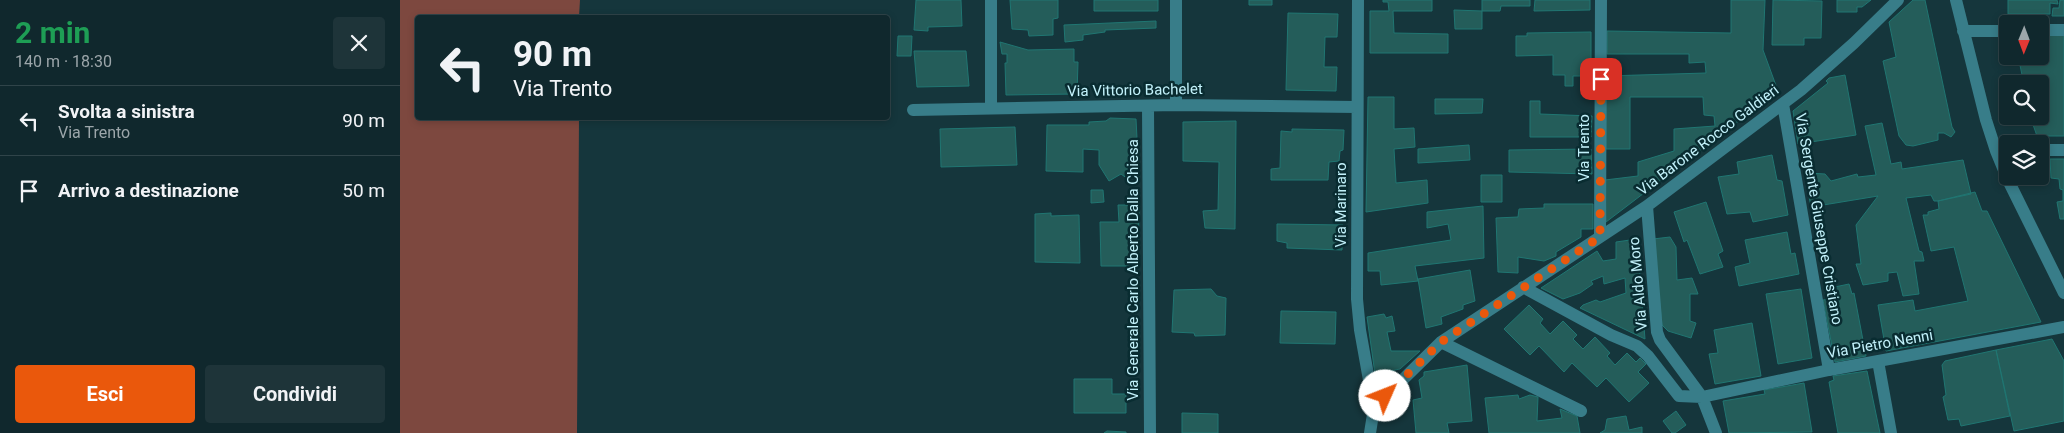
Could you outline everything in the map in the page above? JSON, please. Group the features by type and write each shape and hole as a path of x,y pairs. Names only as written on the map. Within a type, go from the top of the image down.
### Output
{"street":[{"path":"991,0 991,108"},
{"path":"1176,0 1176,105"},
{"name":"Via Marinaro","path":"1358,0 1357,299 1360,330 1374,408"},
{"name":"Via Trento","path":"1600,237 1602,0"},
{"name":"Via Barone Rocco Galdieri","path":"1374,408 1441,342 1647,206 1783,104 1854,43 1898,0"},
{"path":"1956,0 1963,31 1999,142"},
{"path":"1963,31 1999,30"},
{"path":"2049,30 2064,30"},
{"name":"Via Sergente Giuseppe Cristiano","path":"1783,104 1828,370"},
{"name":"Via Vittorio Bachelet","path":"914,110 1176,105 1357,107"},
{"name":"Via Generale Carlo Alberto Dalla Chiesa","path":"1148,106 1150,433"},
{"path":"2049,150 2064,150"},
{"path":"2011,185 2063,289"},
{"name":"Via Aldo Moro","path":"1647,206 1657,332 1660,340 1702,397 1716,433"},
{"name":"Via Pietro Nenni","path":"1524,287 1611,335 1637,346 1648,356 1678,396 1702,397 1828,370 2064,327"},
{"path":"1441,342 1582,411"},
{"path":"1878,361 1891,433"},
{"path":"1370,433 1374,408"}],"shaded area":[{"path":"400,0 580,0 579,15 415,15 415,120 579,120 577,433 400,433"}],"building":[{"path":"916,0 961,0 962,26 928,27 928,31 914,30"},
{"path":"1010,0 1058,0 1058,18 1053,19 1053,35 1029,36 1028,30 1012,29"},
{"path":"1094,0 1158,0 1158,11 1094,11"},
{"path":"1249,0 1272,0 1272,5 1249,5"},
{"path":"1383,0 1432,0 1432,11 1393,11 1394,33 1448,34 1448,53 1370,53 1370,11 1389,11 1388,2 1383,2"},
{"path":"1482,0 1530,0 1530,6 1501,6 1500,11 1482,11"},
{"path":"1535,0 1590,0 1590,10 1534,11"},
{"path":"1731,0 1765,0 1763,50 1778,91 1606,222 1605,180 1638,176 1638,162 1674,151 1674,129 1715,126 1714,116 1704,115 1703,97 1630,97 1630,149 1606,149 1606,76 1706,73 1705,62 1689,63 1689,54 1607,54 1607,31 1731,33"},
{"path":"1773,0 1822,1 1821,38 1804,38 1804,45 1772,45"},
{"path":"1837,0 1871,0 1862,7 1857,7 1857,12 1837,12"},
{"path":"1913,0 1925,0 1952,127 1955,132 1951,137 1944,133 1938,133 1938,140 1913,146 1906,145 1899,136 1883,61 1896,57 1889,22"},
{"path":"2008,0 2057,0 2058,4 2050,3 2050,14 2008,14"},
{"path":"2060,0 2064,0 2064,16 2052,16 2053,8 2059,8"},
{"path":"1454,10 1482,11 1482,29 1455,29"},
{"path":"1288,13 1338,14 1337,37 1325,37 1324,67 1337,67 1336,91 1286,90"},
{"path":"1156,21 1156,28 1105,30 1105,32 1083,35 1083,40 1065,42 1064,25"},
{"path":"1591,32 1591,76 1573,76 1573,86 1565,86 1565,75 1553,75 1553,55 1516,56 1516,36 1527,36 1527,33"},
{"path":"2049,35 2064,35 2064,136 2037,135 2033,125 2049,125 2049,75 2022,75 2020,65 2049,65"},
{"path":"898,36 912,36 911,56 897,56"},
{"path":"1000,42 1028,50 1074,49 1074,62 1078,62 1077,94 1006,95 1005,63 1007,63 1007,54 1002,54"},
{"path":"914,51 966,51 969,86 917,87"},
{"path":"1845,75 1856,135 1798,144 1793,111 1828,83 1826,81 1829,78"},
{"path":"1368,97 1394,97 1394,129 1414,128 1415,147 1394,149 1396,183 1427,180 1428,203 1366,212"},
{"path":"1435,99 1483,99 1482,113 1435,114"},
{"path":"1530,101 1540,101 1540,114 1592,116 1591,137 1530,137"},
{"path":"1110,118 1136,119 1139,177 1128,179 1121,174 1109,181 1099,165 1099,150 1083,149 1083,172 1046,171 1047,125 1089,125 1089,122 1106,121"},
{"path":"1236,121 1235,229 1205,228 1203,211 1218,210 1219,162 1183,161 1183,122"},
{"path":"1882,123 1891,164 1901,162 1902,169 1963,160 1971,194 1938,201 1934,201 1931,195 1906,198 1919,251 1922,252 1924,261 1914,261 1919,294 1903,296 1897,272 1888,273 1888,281 1863,285 1856,264 1861,264 1856,225 1878,196 1811,207 1808,191 1812,191 1808,173 1825,174 1831,181 1857,174 1858,177 1876,175 1865,126"},
{"path":"1015,127 1017,165 941,167 940,129"},
{"path":"1292,129 1344,130 1343,150 1340,151 1339,161 1329,162 1328,180 1271,180 1271,169 1280,168 1281,131 1292,132"},
{"path":"1469,145 1470,160 1418,163 1418,149"},
{"path":"1591,149 1592,174 1509,172 1509,150"},
{"path":"1772,155 1777,180 1782,181 1788,215 1753,222 1750,212 1727,214 1718,177 1739,174 1737,162"},
{"path":"2050,159 2064,159 2064,219 2060,219 2057,202 2063,201 2063,190 2060,189 2059,179 2051,178"},
{"path":"1481,175 1502,175 1502,202 1481,202"},
{"path":"1091,190 1103,190 1104,202 1091,203"},
{"path":"1975,192 1982,211 1987,211 2041,322 1886,351 1878,305 1913,300 1915,311 1968,301 1954,247 1931,251 1923,215 1928,215 1928,212 1939,209 1938,201"},
{"path":"1706,202 1723,251 1718,254 1723,267 1700,274 1687,240 1684,242 1674,212"},
{"path":"1544,204 1593,204 1593,229 1581,229 1581,237 1556,252 1556,256 1544,261 1518,257 1518,273 1498,272 1496,218 1518,217 1519,209 1544,208"},
{"path":"1118,205 1139,205 1138,266 1101,266 1100,222 1119,222"},
{"path":"1483,206 1484,258 1415,266 1418,281 1381,285 1380,271 1368,271 1368,253 1451,240 1448,224 1427,228 1427,212"},
{"path":"1051,213 1051,216 1079,215 1080,263 1035,262 1035,214"},
{"path":"1277,224 1343,225 1342,250 1287,248 1287,243 1277,241"},
{"path":"1787,232 1791,254 1795,253 1799,274 1739,286 1735,267 1750,263 1745,240"},
{"path":"1670,237 1676,247 1677,280 1692,278 1698,294 1690,294 1690,321 1696,323 1691,338 1668,331 1662,325 1653,239"},
{"path":"1637,239 1645,339 1580,308 1596,300 1600,302 1626,293 1625,278 1604,284 1603,276 1591,281 1593,284 1580,293 1563,299 1541,288 1597,251 1603,261 1616,259 1616,242"},
{"path":"1470,270 1475,301 1463,305 1463,309 1441,317 1442,324 1426,328 1418,279"},
{"path":"1849,284 1852,294 1854,293 1866,356 1835,362 1823,300 1832,299 1830,288"},
{"path":"1211,289 1217,296 1226,298 1225,335 1195,336 1194,333 1172,332 1174,290"},
{"path":"1801,289 1812,358 1778,364 1766,294"},
{"path":"1529,305 1543,319 1540,323 1550,334 1563,321 1577,335 1573,339 1583,349 1595,337 1610,353 1607,356 1615,365 1627,353 1636,362 1640,358 1646,364 1638,372 1649,383 1629,402 1606,378 1597,387 1572,363 1564,372 1539,346 1530,355 1504,329"},
{"path":"1281,311 1336,312 1335,344 1280,343"},
{"path":"1384,314 1386,318 1392,316 1395,331 1387,332 1391,351 1420,351 1400,369 1375,374 1367,317"},
{"path":"1752,323 1761,376 1715,384 1709,354 1718,353 1714,330"},
{"path":"2052,339 2064,361 2064,421 2014,431 1996,350"},
{"path":"1996,350 2010,416 1961,426 1959,419 1948,420 1943,397 1946,395 1942,365 1945,361"},
{"path":"1467,365 1472,421 1447,423 1449,433 1416,433 1413,400 1422,398 1419,380 1424,376 1424,372"},
{"path":"1867,371 1880,433 1838,433 1829,382 1834,380 1833,376"},
{"path":"1074,379 1112,379 1112,394 1126,394 1126,413 1074,413"},
{"path":"1804,383 1812,432 1729,433 1723,401 1765,394 1764,390"},
{"path":"1518,395 1519,399 1530,395 1538,397 1537,421 1562,418 1560,409 1577,416 1580,433 1489,433 1485,398"},
{"path":"1676,411 1686,425 1672,433 1663,421"},
{"path":"1182,413 1218,414 1218,433 1182,433"},
{"path":"1626,416 1629,430 1642,427 1642,433 1600,433 1605,430 1607,419"},
{"path":"1107,431 1126,432 1126,433 1104,433"}],"route":[{"path":"1385,396 1441,342 1600,237 1601,79"}]}
